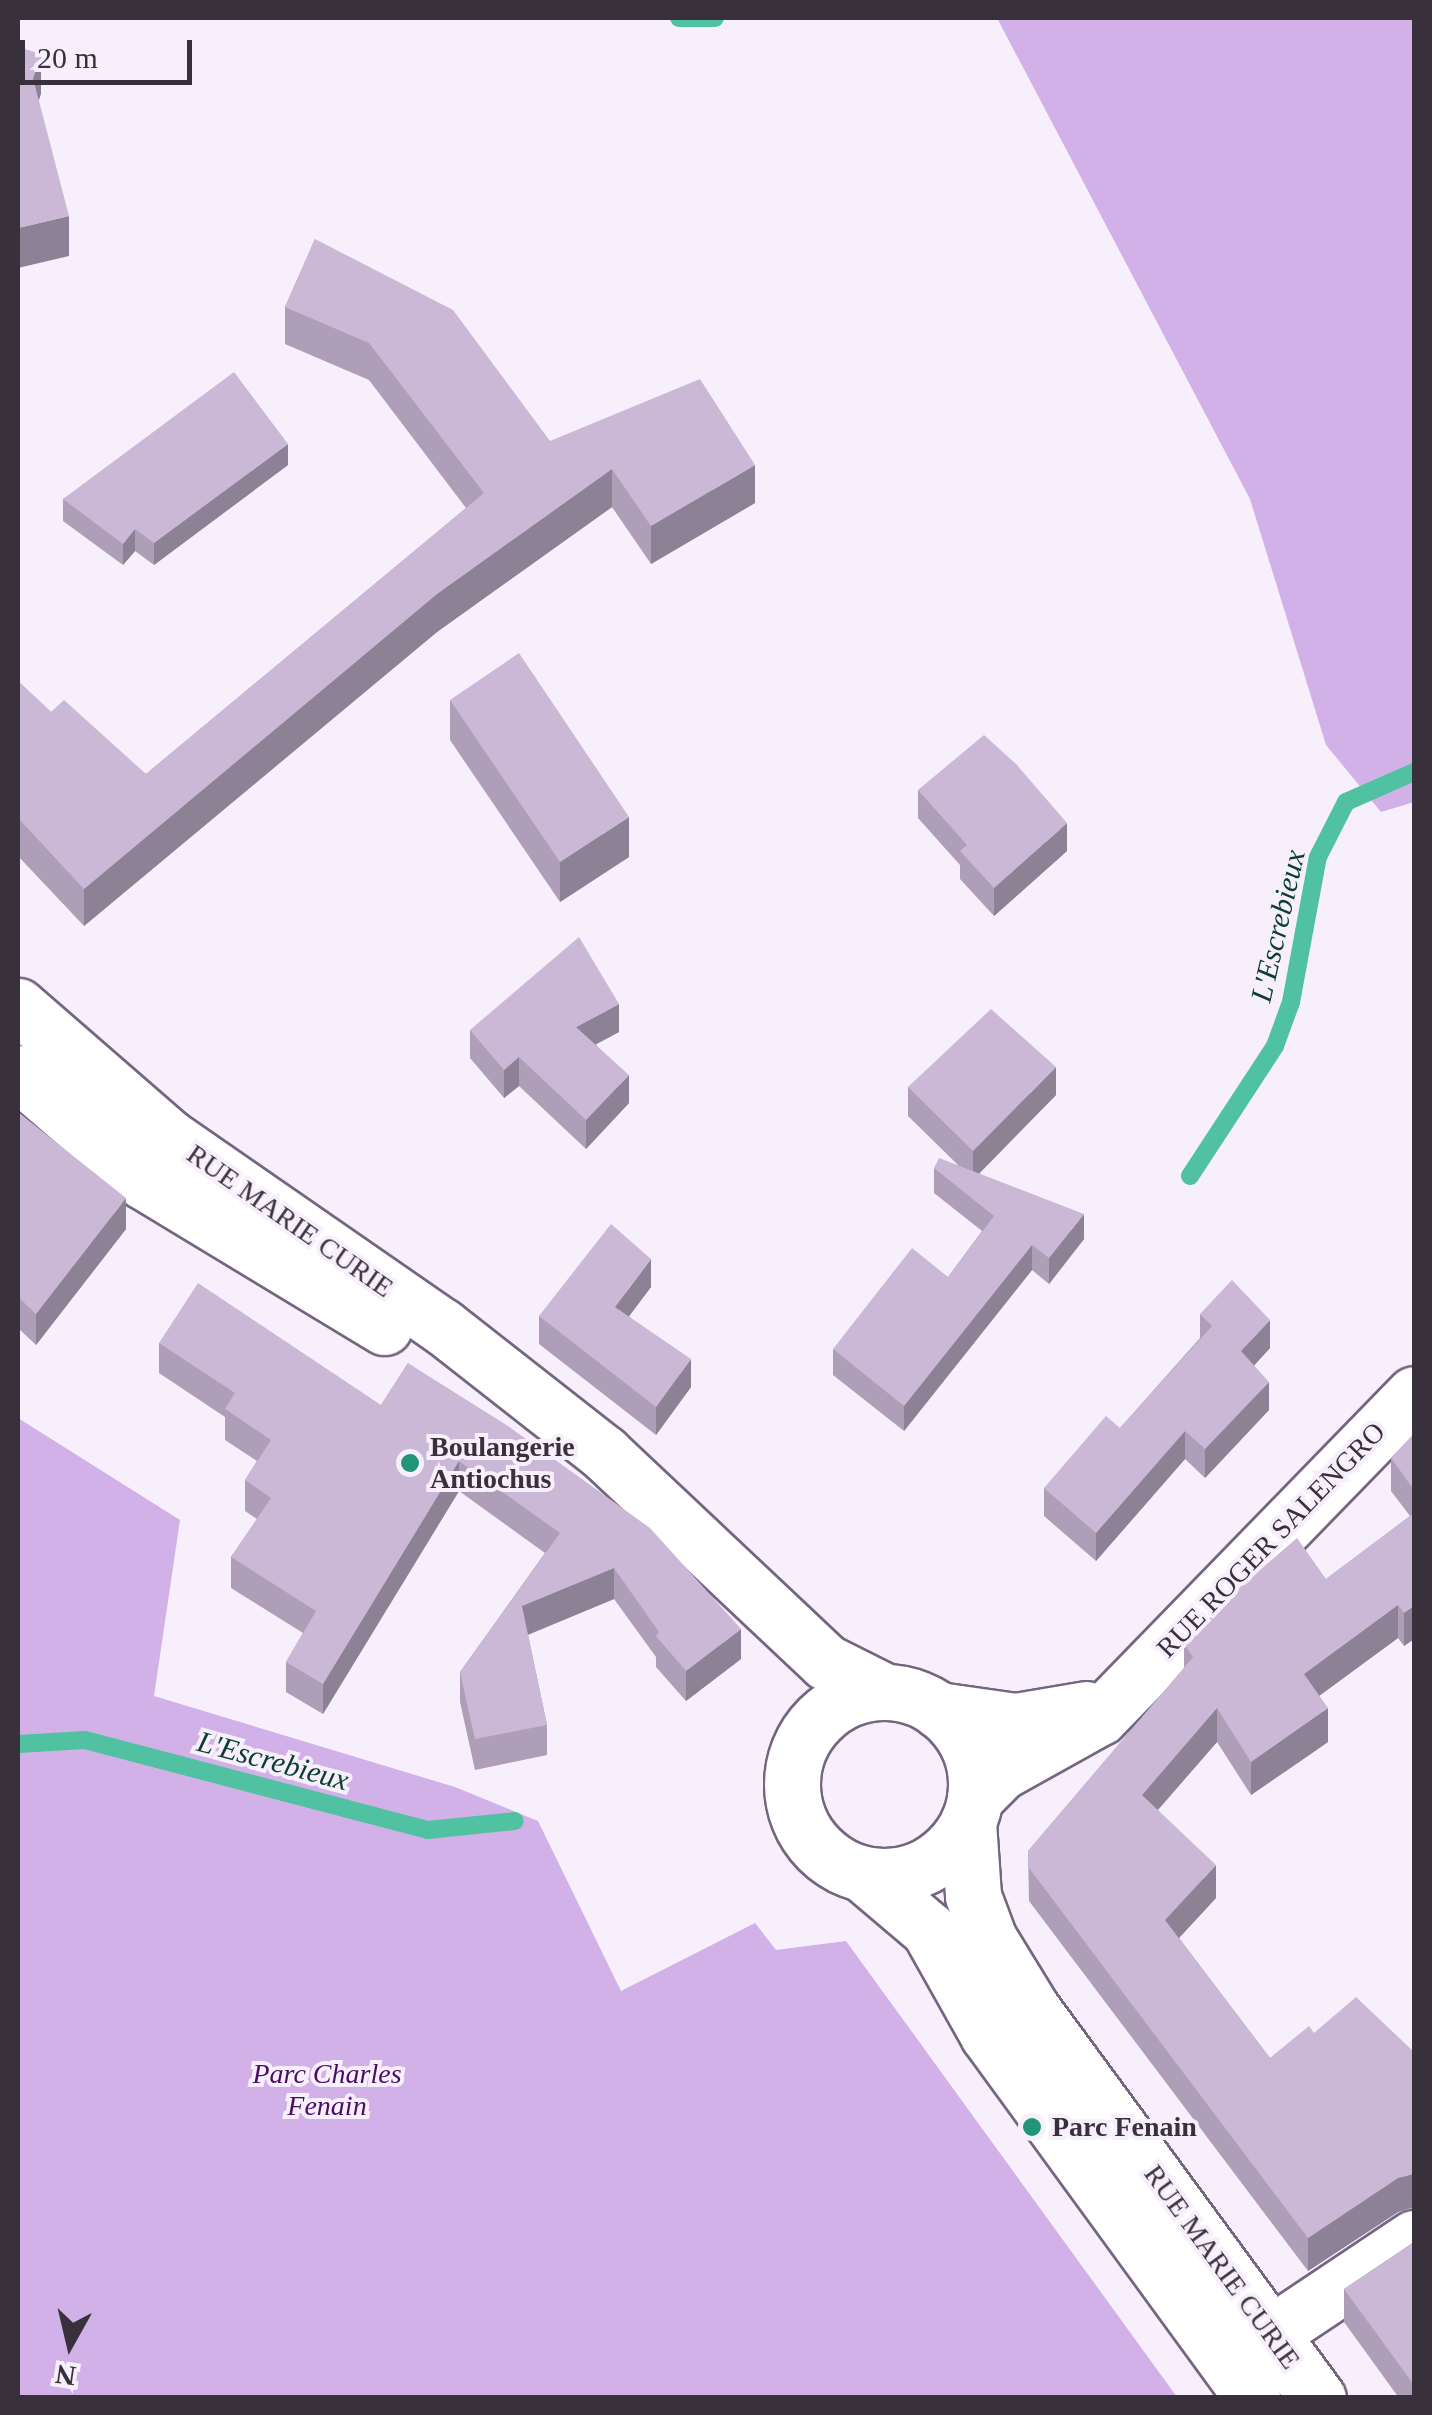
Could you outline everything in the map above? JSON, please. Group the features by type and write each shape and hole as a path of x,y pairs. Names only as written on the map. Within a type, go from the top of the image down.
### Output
{"street":[{"name":"RUE MARIE CURIE","path":"18,1006 170,1138 442,1326 569,1428 650,1495 826,1662 886,1692"},
{"name":"RUE MARIE CURIE","path":"18,1074 168,1197 407,1341 569,1428"},
{"name":"RUE ROGER SALENGRO","path":"972,1810 1001,1772 1089,1726 1414,1394"},
{"name":"RUE MARIE CURIE","path":"737,1581 786,1658 800,1746"},
{"name":"RUE ROGER SALENGRO","path":"938,1710 978,1719 1042,1719 1090,1707 1129,1686"},
{"path":"886,1692 938,1710 969,1748 972,1810 931,1864 891,1876 863,1874 827,1857 800,1820 792,1791 800,1746 829,1710 886,1692"},
{"name":"RUE MARIE CURIE","path":"972,1810 973,1896 989,1939 1032,2009 1318,2398"},
{"name":"RUE MARIE CURIE","path":"863,1874 929,1930 988,2035 1254,2398"},
{"path":"1270,2334 1414,2238"}],"green space":[{"path":"997,18 1414,18 1414,802 1381,812 1326,745 1250,499"},
{"name":"Parc Charles Fenain","path":"18,1418 180,1520 154,1696 455,1787 538,1821 621,1991 755,1923 776,1950 846,1941 1177,2397 18,2397"}],"building":[{"path":"18,47 41,54 33,78 69,216 18,228"},
{"path":"315,239 453,310 550,441 700,379 755,465 651,526 612,469 437,594 84,889 18,818 18,681 51,712 64,700 146,774 484,493 369,343 285,307"},
{"path":"234,372 288,444 154,543 135,529 123,544 63,499"},
{"path":"519,653 629,817 560,862 450,700"},
{"path":"984,735 1016,764 1067,823 994,888 960,851 967,845 918,790"},
{"path":"579,937 619,1004 576,1027 629,1075 586,1120 519,1057 504,1070 470,1030"},
{"path":"991,1009 1056,1067 973,1151 908,1087"},
{"path":"18,1112 126,1198 36,1314 18,1297"},
{"path":"939,1158 1084,1214 1049,1258 1032,1245 904,1406 833,1349 912,1248 948,1277 994,1216 934,1168"},
{"path":"611,1224 651,1259 615,1307 691,1359 656,1407 539,1316"},
{"path":"1232,1280 1270,1320 1241,1351 1269,1382 1205,1449 1185,1431 1096,1533 1044,1488 1106,1416 1120,1428 1212,1326 1200,1314"},
{"path":"198,1283 381,1405 408,1363 508,1426 650,1528 741,1629 686,1671 656,1636 659,1632 614,1568 522,1606 547,1725 475,1739 460,1672 560,1533 459,1461 323,1684 286,1662 316,1611 231,1557 271,1498 245,1480 271,1440 225,1409 235,1393 159,1343"},
{"path":"1414,1434 1414,1490 1391,1458"},
{"path":"1414,1513 1414,1606 1404,1613 1398,1605 1304,1674 1328,1708 1251,1762 1217,1708 1142,1795 1216,1865 1165,1920 1270,2058 1309,2026 1314,2033 1356,1997 1414,2052 1414,2174 1398,2178 1308,2238 1029,1868 1028,1851 1193,1657 1184,1644 1241,1586 1297,1538 1326,1579"},
{"path":"1414,2242 1414,2385 1344,2289"}],"waterway":[{"name":"L'Escrebieux","path":"679,18 715,18"},
{"name":"L'Escrebieux","path":"1190,1176 1275,1046 1291,1002 1318,857 1346,802 1414,772"},
{"name":"L'Escrebieux","path":"18,1744 85,1740 428,1830 515,1821"}],"place":[{"name":"Boulangerie Antiochus","path":"410,1463"},
{"name":"Parc Fenain","path":"1032,2127"}]}
